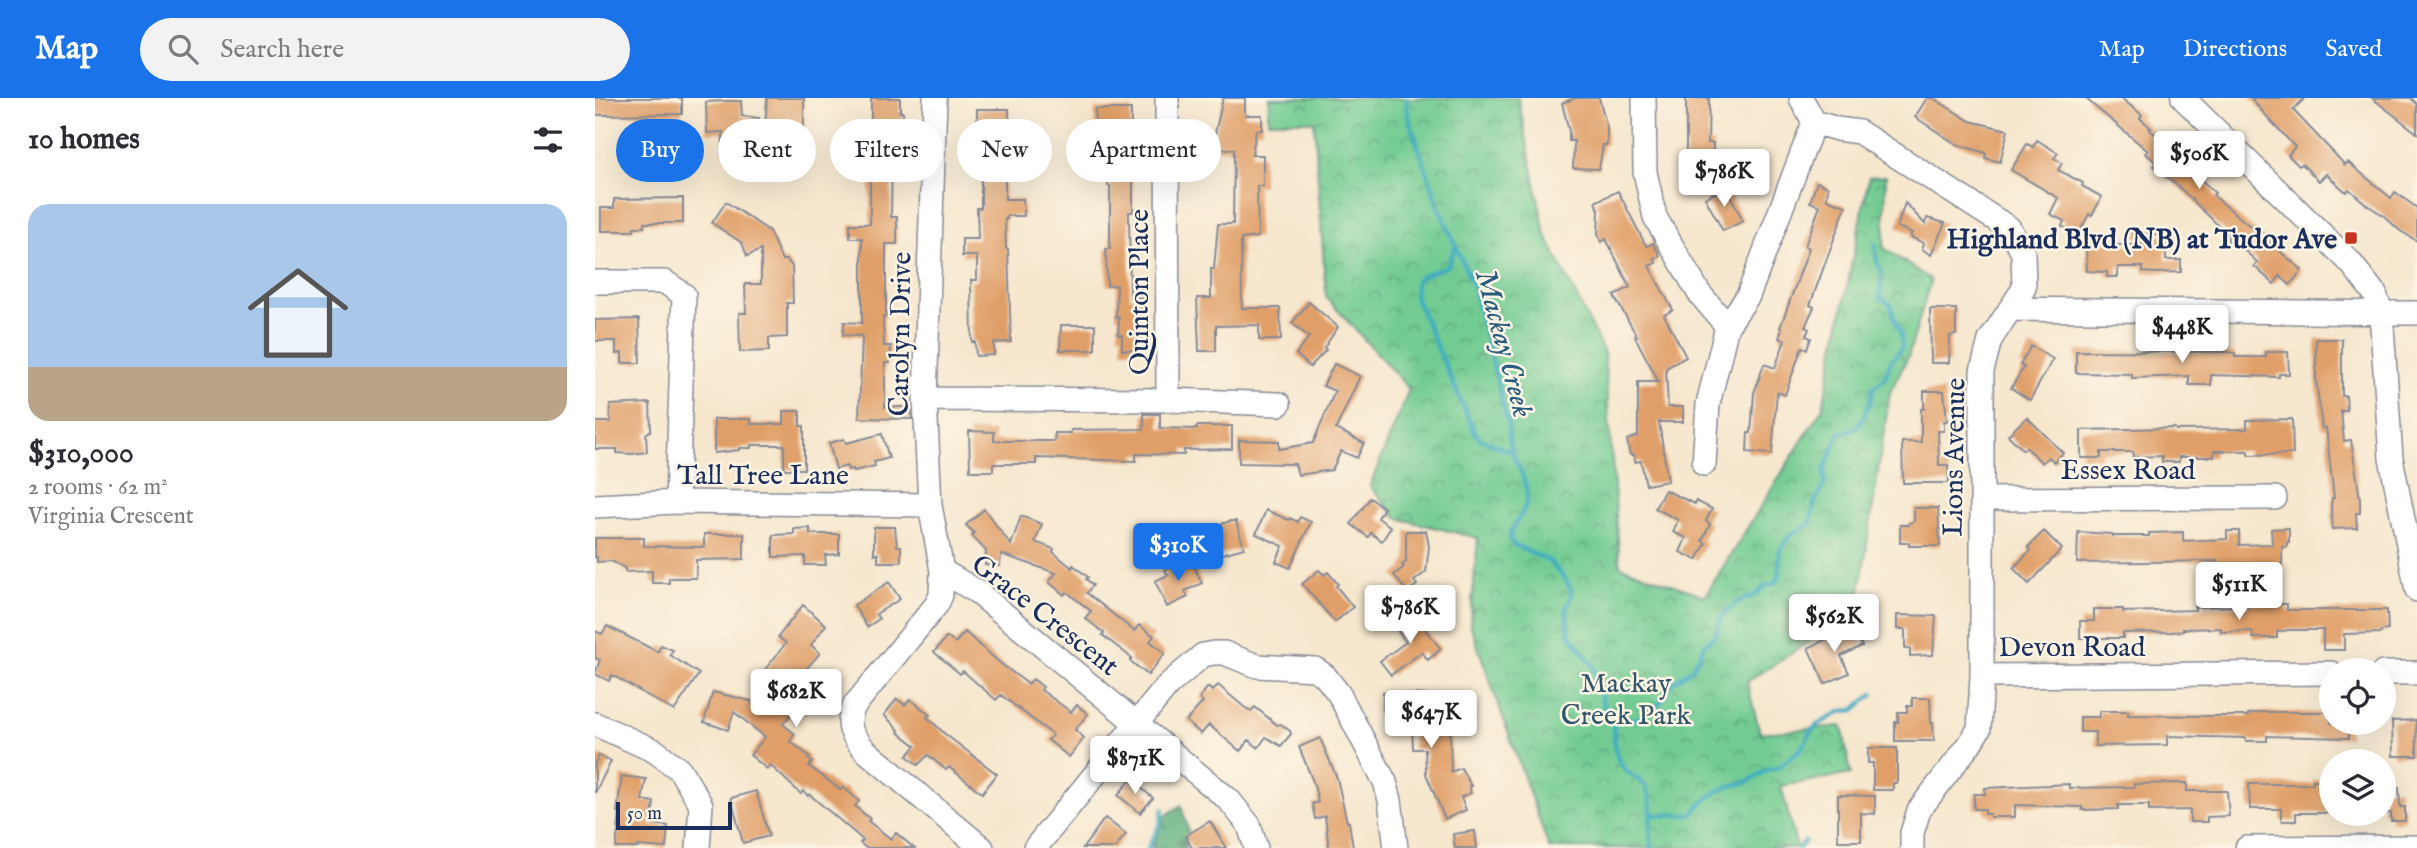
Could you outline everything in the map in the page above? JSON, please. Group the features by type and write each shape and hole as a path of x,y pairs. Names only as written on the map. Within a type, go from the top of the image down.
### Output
{"street":[{"name":"Carolyn Drive","path":"935,98 925,399 930,505 943,571"},
{"path":"1644,98 1645,172 1655,217 1699,293 1727,326"},
{"path":"1705,464 1708,404 1727,326 1748,296 1814,122 1801,98"},
{"path":"2183,98 2350,261 2375,294 2381,312 2391,458 2417,590"},
{"name":"Quinton Place","path":"1167,99 1168,400"},
{"name":"Lions Avenue","path":"1814,122 1859,132 2009,228 2023,253 2024,288 1990,340 1982,371 1982,676 1979,729 1919,810 1912,833 1912,848"},
{"path":"595,282 665,282 684,295 677,502"},
{"path":"2010,309 2417,313"},
{"name":"Quinton Place","path":"925,399 1168,400 1279,404"},
{"name":"Essex Road","path":"1982,499 2275,498"},
{"name":"Tall Tree Lane","path":"595,506 677,502 930,505"},
{"name":"Grace Crescent","path":"982,848 866,751 854,739 849,727 854,706 937,604 941,595 943,571 976,591 1229,800 1249,825 1257,848"},
{"path":"1035,848 1168,685 1203,655 1224,653 1240,661 1268,667 1315,669 1325,676 1339,694 1385,782 1396,848"},
{"name":"Devon Road","path":"1982,676 2319,673"},
{"path":"2396,673 2417,673"},
{"path":"595,724 655,751 681,770 701,805 698,848"},
{"path":"2248,848 2417,847"}],"green space":[{"name":"Mackay Creek Park","path":"1269,98 1518,98 1545,233 1604,353 1620,566 1705,596 1823,407 1869,177 1886,176 1884,248 1931,280 1908,357 1890,392 1857,611 1747,682 1760,733 1842,726 1851,774 1781,786 1797,848 1549,848 1470,624 1478,538 1397,518 1370,486 1409,389 1326,297 1314,121 1268,121"},
{"path":"1181,805 1188,829 1185,848 1152,848 1165,816"}],"building":[{"path":"595,98 682,98 682,114 595,115"},
{"path":"767,98 804,98 804,119 766,119"},
{"path":"871,98 900,98 903,119 871,119"},
{"path":"1223,98 1245,98 1245,115 1262,115 1262,130 1256,130 1252,155 1263,155 1263,186 1257,186 1258,237 1241,239 1242,308 1280,308 1281,340 1259,340 1259,325 1216,326 1216,351 1199,351 1197,298 1211,298 1211,269 1214,269 1218,224 1233,224 1234,149 1221,149 1221,119 1218,119"},
{"path":"1575,98 1599,98 1607,127 1607,145 1603,145 1599,169 1573,168 1574,141 1569,141 1562,103"},
{"path":"1686,98 1709,98 1708,143 1713,143 1713,164 1705,164 1705,167 1686,167"},
{"path":"1927,98 1933,98 1970,121 2008,130 2000,162 1985,158 1986,153 1956,144 1915,117"},
{"path":"2085,98 2121,98 2142,115 2140,118 2151,128 2149,129 2192,166 2190,169 2215,193 2213,195 2302,270 2290,285 2280,276 2274,284 2254,266 2257,262 2239,245 2236,248 2227,239 2229,236 2154,166 2157,163 2145,153 2148,151"},
{"path":"2250,98 2305,98 2293,110 2345,165 2348,162 2391,198 2395,192 2417,208 2417,241 2399,230 2349,189 2346,192 2326,174 2319,181 2302,164 2299,166 2288,155 2295,147"},
{"path":"2372,98 2411,98 2417,104 2417,133"},
{"path":"741,101 742,116 759,119 718,119 718,132 707,133 706,102"},
{"path":"977,109 1009,109 1009,119 977,119"},
{"path":"1095,109 1131,109 1131,119 1095,119"},
{"path":"2037,140 2058,153 2054,158 2062,163 2058,170 2102,197 2078,235 2062,226 2064,221 2050,214 2058,198 2011,170 2027,144 2033,147"},
{"path":"870,182 892,182 891,217 897,217 897,244 886,244 884,346 891,346 890,363 885,363 885,407 911,407 912,419 859,418 862,336 843,335 844,322 862,323 862,238 850,238 850,224 870,224"},
{"path":"981,182 1005,182 1005,199 1023,199 1024,216 1007,216 1005,219 1011,342 994,343 994,355 976,356 975,342 972,342 971,280 977,280 977,256 962,256 962,239 978,239 977,208 981,208"},
{"path":"1108,182 1133,182 1133,212 1129,212 1130,297 1142,298 1140,350 1122,350 1122,335 1118,335 1119,317 1116,317 1117,285 1107,286 1106,249 1110,249"},
{"path":"1817,182 1828,187 1827,199 1846,206 1810,305 1814,307 1805,327 1809,329 1806,336 1811,338 1807,349 1802,347 1785,395 1777,392 1772,454 1747,452 1754,393 1764,364 1775,368 1785,340 1779,338 1780,328 1809,248 1805,246 1820,206 1810,202"},
{"path":"1726,187 1743,221 1723,231 1705,198"},
{"path":"1618,191 1645,244 1647,246 1653,243 1660,256 1654,258 1656,263 1649,266 1673,310 1664,315 1686,357 1666,368 1668,407 1683,407 1683,422 1659,422 1668,481 1646,485 1641,461 1635,462 1634,455 1630,455 1627,440 1638,436 1638,382 1659,382 1614,296 1630,287 1606,239 1601,242 1598,234 1599,210 1595,202"},
{"path":"683,198 683,223 644,223 644,227 634,227 634,231 601,231 601,208 614,208 614,199"},
{"path":"726,202 769,231 782,260 787,260 792,266 793,303 787,303 787,337 769,338 769,351 740,352 739,313 746,313 745,284 761,284 761,250 747,256 742,243 712,223"},
{"path":"1905,203 1925,224 1927,218 1945,223 1931,255 1922,249 1924,243 1910,237 1912,233 1897,227"},
{"path":"2130,232 2165,236 2166,260 2181,260 2181,272 2154,273 2143,272 2143,267 2118,267 2118,277 2107,277 2107,272 2087,271 2086,242 2144,245 2146,242"},
{"path":"1309,302 1338,327 1324,348 1326,350 1310,367 1296,354 1309,337 1292,323"},
{"path":"1930,309 1956,309 1956,335 1950,336 1949,363 1931,363"},
{"path":"639,319 640,363 622,363 622,353 616,354 616,341 595,341 595,320"},
{"path":"1061,325 1095,325 1095,350 1060,350"},
{"path":"2316,339 2342,339 2342,396 2346,396 2347,411 2341,411 2344,441 2351,440 2360,499 2360,513 2356,513 2357,528 2332,529 2331,505 2334,498 2326,428 2322,428 2316,380"},
{"path":"2031,346 2053,359 2030,400 2011,388 2024,367 2020,365"},
{"path":"2076,351 2228,352 2235,353 2235,357 2266,357 2266,352 2288,352 2289,374 2279,374 2279,377 2211,375 2211,385 2189,385 2189,376 2132,378 2132,374 2076,373"},
{"path":"1334,364 1360,376 1336,429 1364,443 1357,458 1341,451 1332,470 1298,475 1295,464 1239,463 1239,440 1279,441 1279,449 1313,443 1335,391 1323,386"},
{"path":"1924,391 1944,391 1947,421 1944,421 1944,431 1938,431 1939,465 1948,465 1949,483 1903,483 1902,442 1921,442"},
{"path":"650,403 651,430 646,434 647,452 631,454 617,453 617,449 595,449 595,422 610,422 610,405"},
{"path":"784,411 800,411 800,426 804,426 804,469 784,469 784,445 751,445 751,448 714,453 714,419 751,419 751,424 784,424"},
{"path":"1144,414 1160,414 1160,428 1232,426 1232,449 1184,450 1184,455 1136,454 1136,461 1036,458 1036,464 993,464 993,471 970,471 969,431 994,432 994,441 1054,441 1055,433 1071,433 1071,430 1144,429"},
{"path":"2027,417 2063,453 2054,462 2049,457 2042,463 2026,447 2023,450 2008,435"},
{"path":"2292,419 2293,454 2248,455 2248,451 2214,451 2214,457 2179,457 2179,462 2162,462 2162,456 2133,457 2133,452 2101,452 2101,458 2081,458 2081,430 2247,429 2247,420"},
{"path":"882,434 889,458 874,462 875,466 854,471 848,470 847,466 836,469 829,443 844,439 846,443"},
{"path":"1665,490 1712,509 1706,521 1710,524 1702,541 1706,543 1697,560 1680,552 1686,538 1673,532 1678,520 1655,508"},
{"path":"1370,498 1384,508 1378,518 1391,527 1382,541 1371,533 1368,537 1351,524"},
{"path":"1914,508 1938,508 1940,546 1909,546 1909,543 1900,543 1900,525 1914,522"},
{"path":"984,509 1011,545 1021,516 1042,524 1035,542 1054,549 1053,552 1072,568 1073,565 1088,577 1086,579 1093,585 1087,593 1134,631 1139,625 1154,636 1150,641 1165,653 1148,675 1085,618 1091,611 1067,592 1064,595 1049,582 1056,573 1001,554 1000,566 985,565 986,551 966,525"},
{"path":"1266,510 1289,520 1290,518 1298,522 1300,517 1311,522 1290,568 1276,562 1283,546 1256,534"},
{"path":"1236,521 1244,548 1215,556 1207,529"},
{"path":"874,527 895,527 897,546 901,546 901,562 878,562 878,554 874,554"},
{"path":"810,528 810,534 839,534 839,554 825,555 826,565 805,565 805,556 773,557 773,535 794,534 794,529"},
{"path":"2289,528 2289,542 2287,547 2282,547 2282,572 2262,572 2262,565 2238,566 2238,570 2217,571 2217,561 2077,563 2078,532 2149,536 2149,533 2183,532 2183,541 2227,539 2227,531 2239,531 2239,545 2272,544 2271,529"},
{"path":"1406,531 1426,531 1429,546 1426,572 1414,581 1417,585 1407,592 1394,575 1406,562"},
{"path":"2044,531 2062,549 2029,584 2013,568 2031,550 2028,547"},
{"path":"704,534 744,534 744,559 696,560 696,578 669,578 669,583 652,583 652,571 625,572 625,568 611,561 597,562 595,557 595,538 644,538 644,546 704,547"},
{"path":"1180,562 1183,568 1193,564 1202,583 1185,591 1188,597 1167,607 1155,581 1168,575 1165,570"},
{"path":"1319,570 1324,575 1328,572 1353,607 1335,622 1302,584"},
{"path":"889,582 900,599 876,614 879,619 867,627 854,605"},
{"path":"2287,604 2287,610 2387,610 2388,630 2381,633 2344,634 2344,650 2323,650 2323,630 2288,630 2277,632 2277,638 2253,638 2252,631 2221,632 2221,628 2123,633 2123,638 2080,638 2080,621 2094,621 2094,609 2123,609 2123,612 2195,610 2195,607"},
{"path":"803,605 826,625 811,645 820,653 807,668 810,671 796,692 804,698 783,724 795,734 790,741 810,757 808,759 812,762 809,766 841,790 843,787 859,801 855,806 870,819 868,821 891,839 896,833 914,848 866,848 860,843 863,840 809,794 808,796 803,791 801,794 770,765 767,769 750,755 765,737 734,712 728,730 704,722 713,692 793,711 756,681 786,643 778,637"},
{"path":"1404,614 1415,628 1421,624 1441,649 1428,660 1422,652 1391,675 1380,661 1406,642 1392,624"},
{"path":"1897,615 1936,616 1933,655 1910,656 1910,649 1905,649 1905,629 1897,629"},
{"path":"607,626 658,652 661,645 673,650 670,655 699,674 674,711 612,675 609,681 595,674 600,660 595,658 595,631 602,634"},
{"path":"1853,626 1862,646 1841,656 1849,673 1825,684 1808,648"},
{"path":"965,632 1028,684 1033,679 1043,687 1041,690 1071,712 1077,705 1088,714 1075,730 1084,738 1069,757 1048,740 1053,735 1001,695 996,700 963,671 960,674 934,652 947,637 955,643"},
{"path":"1218,685 1244,707 1251,711 1255,707 1291,734 1281,746 1266,737 1258,748 1249,740 1240,751 1209,725 1201,734 1186,721 1203,702 1199,698 1208,687 1212,691"},
{"path":"1383,692 1427,695 1426,710 1431,710 1430,731 1450,730 1451,772 1461,768 1471,786 1471,793 1461,797 1466,810 1445,819 1426,774 1425,749 1413,749 1412,725 1392,725 1393,711 1383,711"},
{"path":"1912,698 1930,698 1934,741 1895,741 1898,712 1907,712 1907,706 1912,706"},
{"path":"897,699 905,705 910,699 930,715 927,717 945,734 997,774 982,793 949,767 946,770 928,755 918,765 907,756 916,746 898,732 884,715"},
{"path":"2099,711 2128,711 2128,715 2210,716 2319,712 2319,735 2349,735 2349,738 2267,736 2267,741 2246,741 2246,738 2167,736 2167,745 2095,746 2095,732 2080,732 2080,717 2099,717"},
{"path":"2416,720 2417,756 2396,756 2392,735 2396,735 2396,721"},
{"path":"1320,738 1337,778 1353,848 1329,848 1325,816 1315,819 1312,804 1318,802 1314,784 1299,747"},
{"path":"1868,748 1897,748 1897,783 1893,783 1893,790 1873,790 1873,763 1868,763"},
{"path":"599,755 611,761 595,793 595,763"},
{"path":"622,776 646,779 642,800 654,802 651,824 668,826 666,848 616,848"},
{"path":"1131,779 1153,798 1140,813 1118,795"},
{"path":"2313,780 2319,780 2319,813 2296,813 2296,821 2281,821 2281,809 2250,809 2249,784 2313,784"},
{"path":"2187,783 2187,791 2227,791 2229,816 2207,817 2207,822 2190,822 2190,810 2149,811 2149,805 2118,805 2118,809 2082,810 2082,807 2015,805 2015,817 1990,817 1990,814 1985,814 1985,809 1974,809 1974,794 1985,794 1985,788 2069,784 2069,788 2134,787 2134,784"},
{"path":"2396,788 2399,788 2400,807 2405,807 2405,821 2396,821"},
{"path":"756,791 769,836 743,843 731,798"},
{"path":"1838,795 1875,796 1875,814 1861,813 1861,841 1838,841"},
{"path":"1105,818 1126,834 1115,848 1083,848"},
{"path":"1210,821 1226,848 1192,848 1185,836"},
{"path":"1475,831 1477,848 1455,848 1453,834"}],"waterway":[{"name":"Mackay Creek","path":"1406,98 1408,116 1438,205 1473,286 1508,424 1511,449 1526,486 1526,505 1510,539 1514,545 1549,561 1571,589 1566,610 1569,633 1593,666 1605,711 1614,721 1614,742 1620,763 1648,792 1652,848"},
{"path":"1614,721 1622,718 1637,720 1659,704 1672,683 1692,669 1705,644 1715,636 1721,617 1737,602 1756,595 1763,587 1775,583 1779,577 1780,550 1790,535 1810,524 1815,502 1825,483 1824,471 1839,434 1858,427 1870,403 1873,387 1884,379 1891,361 1902,345 1891,305 1880,297 1882,274 1877,262 1875,244"},
{"name":"Mackay Creek","path":"1454,249 1448,266 1423,275 1416,281 1415,297 1475,433 1482,440 1513,452"},
{"path":"1651,815 1692,815 1718,791 1747,782 1767,770 1779,767 1801,749 1812,730 1819,724 1842,711 1854,710 1873,694"},
{"path":"1148,848 1160,824 1163,809"},
{"path":"1799,848 1805,841"}],"place":[{"name":"Highland Blvd (NB) at Tudor Ave","path":"2351,238"}]}
